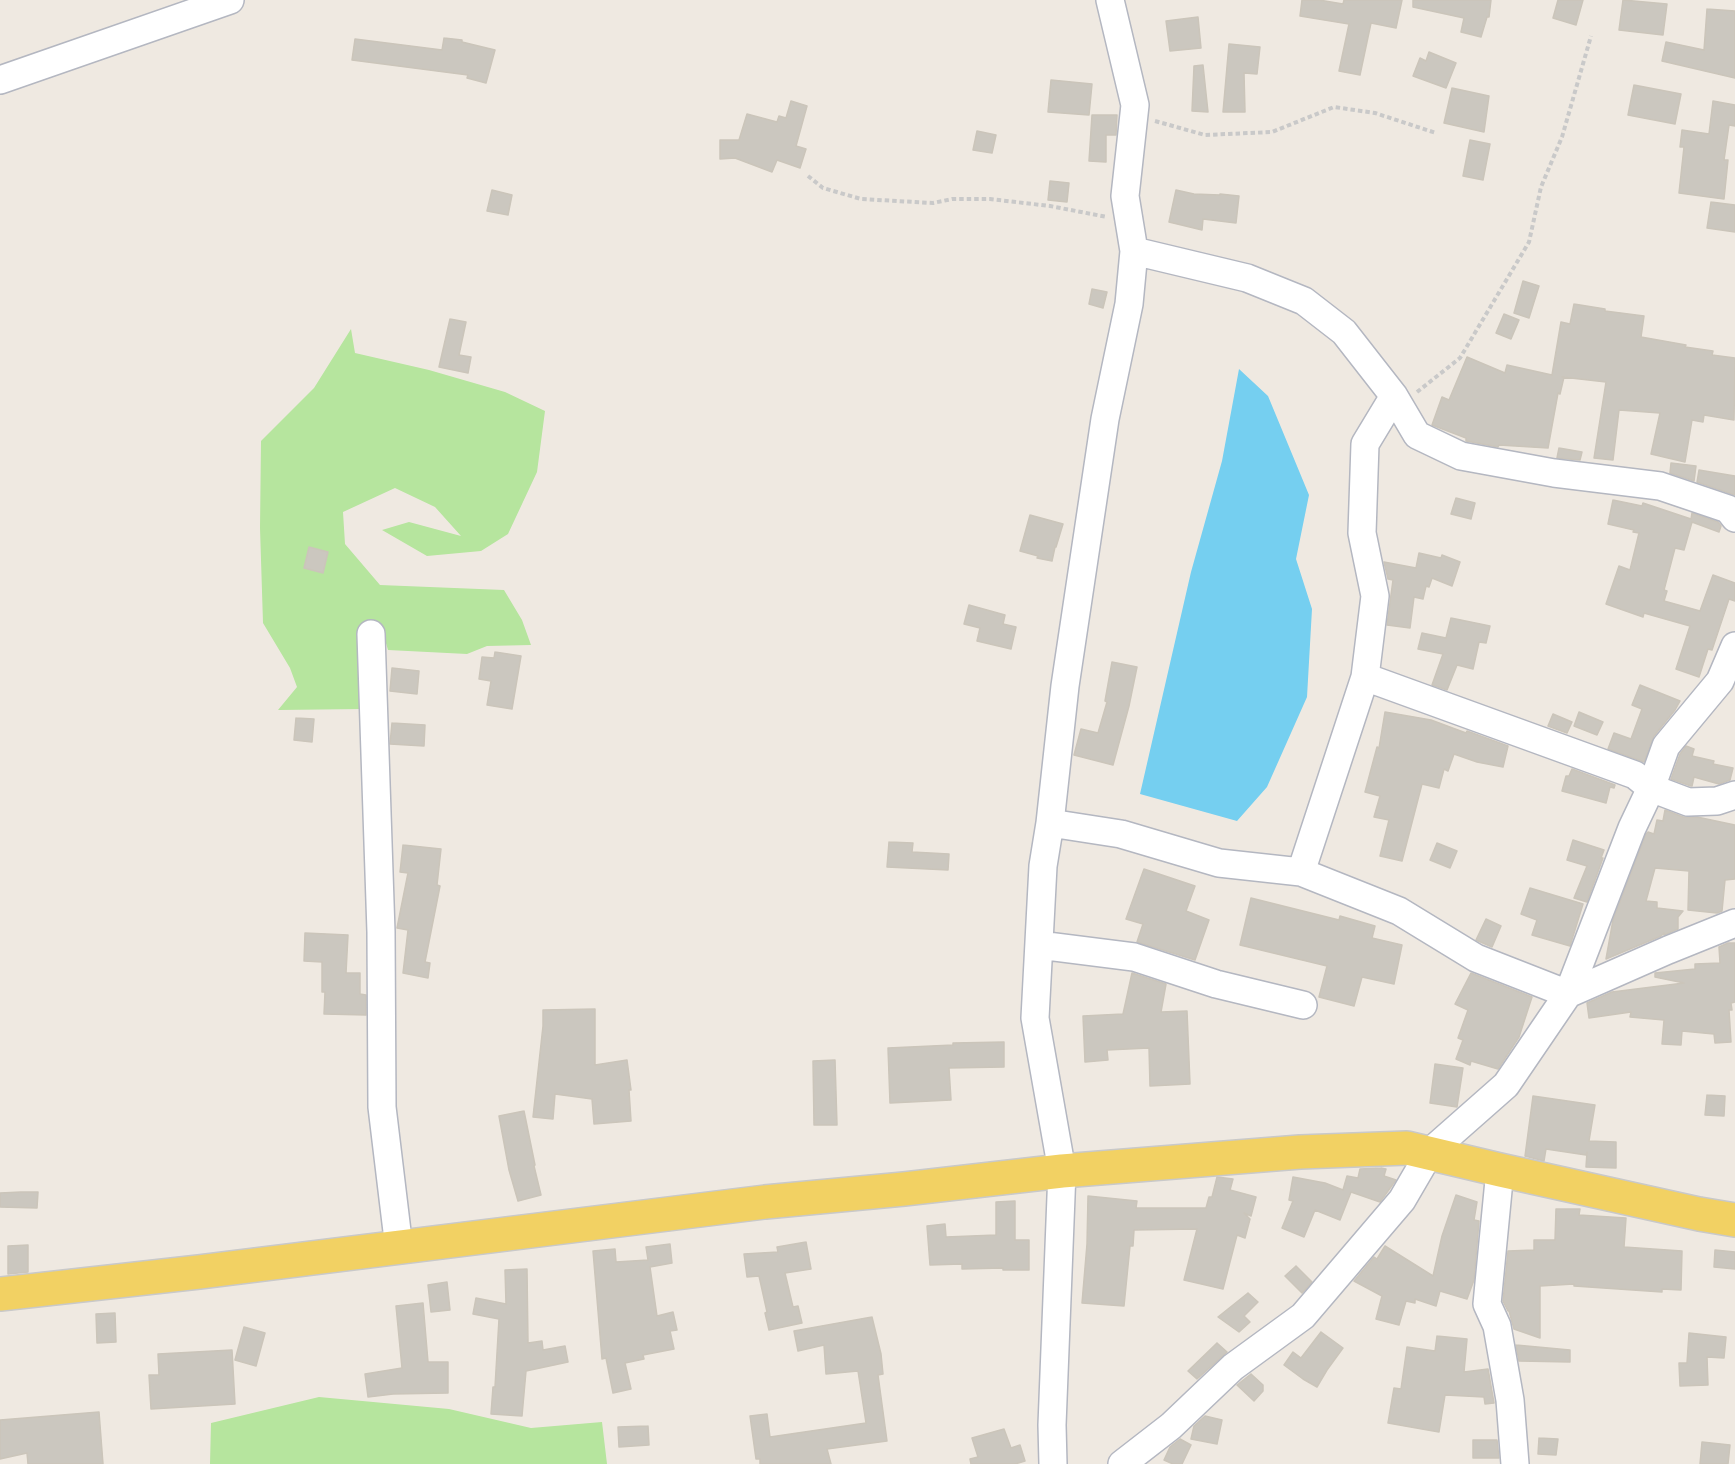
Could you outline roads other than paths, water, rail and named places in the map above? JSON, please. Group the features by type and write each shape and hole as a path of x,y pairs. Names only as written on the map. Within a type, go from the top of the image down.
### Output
{"main road":[{"path":"0,1294 399,1248 765,1202 1062,1171 1300,1152 1407,1148 1699,1214 1735,1220"}],"street":[{"path":"0,80 230,0"},
{"path":"1053,1464 1052,1425 1062,1171 1035,1018 1043,866 1067,675 1105,419 1129,304 1134,251 1125,196 1135,105 1110,0"},
{"path":"1134,251 1247,278 1304,301 1344,332 1397,400 1417,435 1461,456 1554,473 1660,486 1728,509 1735,518"},
{"path":"1301,872 1365,677 1375,596 1362,533 1365,444 1397,400"},
{"path":"371,634 381,932 382,1107 399,1248"},
{"path":"1122,1464 1171,1426 1233,1368 1303,1316 1402,1200 1430,1152 1506,1085 1568,994 1666,746 1720,681 1735,646"},
{"path":"1365,677 1635,775 1651,788 1688,802 1717,801 1735,795"},
{"path":"1050,823 1120,834 1219,863 1301,872 1398,911 1476,958 1568,994 1735,922"},
{"path":"1039,945 1134,957 1215,984 1303,1005"},
{"path":"1500,1170 1487,1304 1497,1326 1510,1400 1515,1464"}],"water":[{"path":"1239,369 1268,396 1309,495 1296,559 1312,609 1307,697 1267,787 1237,821 1140,794 1191,572 1222,461"}]}
